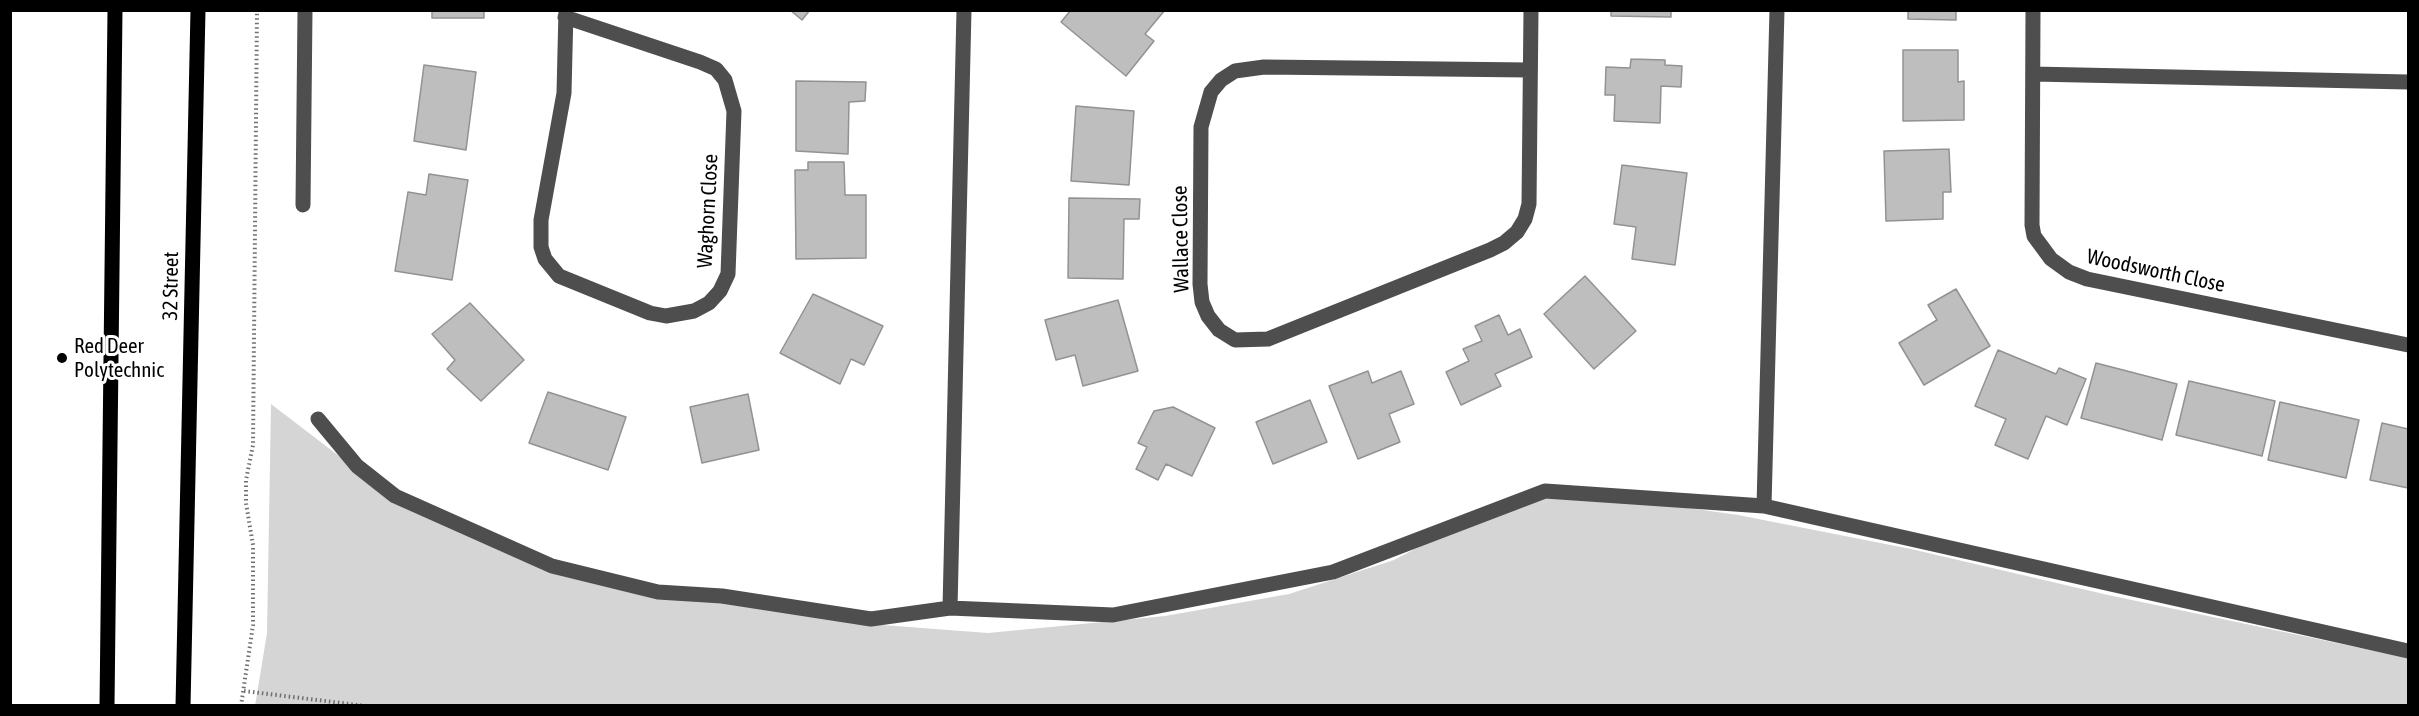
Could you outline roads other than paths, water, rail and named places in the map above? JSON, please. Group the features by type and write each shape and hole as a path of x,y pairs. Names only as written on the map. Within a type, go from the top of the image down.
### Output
{"main road":[{"path":"107,705 115,10"},
{"name":"32 Street","path":"183,705 198,10"}],"street":[{"path":"303,205 305,10"},
{"path":"950,608 964,10"},
{"name":"Wallace Close","path":"1530,70 1264,66 1235,71 1221,80 1205,107 1201,127 1200,284 1202,302 1208,316 1220,330 1235,340 1268,339 1504,243 1521,226 1529,204 1531,10"},
{"path":"1764,506 1777,10"},
{"name":"Woodsworth Close","path":"2033,10 2034,236 2051,259 2069,272 2087,279 2409,345"},
{"name":"Waghorn Close","path":"566,14 700,62 716,69 725,80 734,111 728,274 720,291 709,303 694,311 666,316 650,313 559,276 545,259 541,247 541,220 564,93 566,14"},
{"path":"2033,74 2409,82"},
{"path":"318,418 357,466 395,496 552,566 658,592 722,596 871,619 950,608 1113,615 1333,572 1545,491 1764,506 2409,651"}],"place":[{"name":"Red Deer Polytechnic","path":"62,358"}]}
